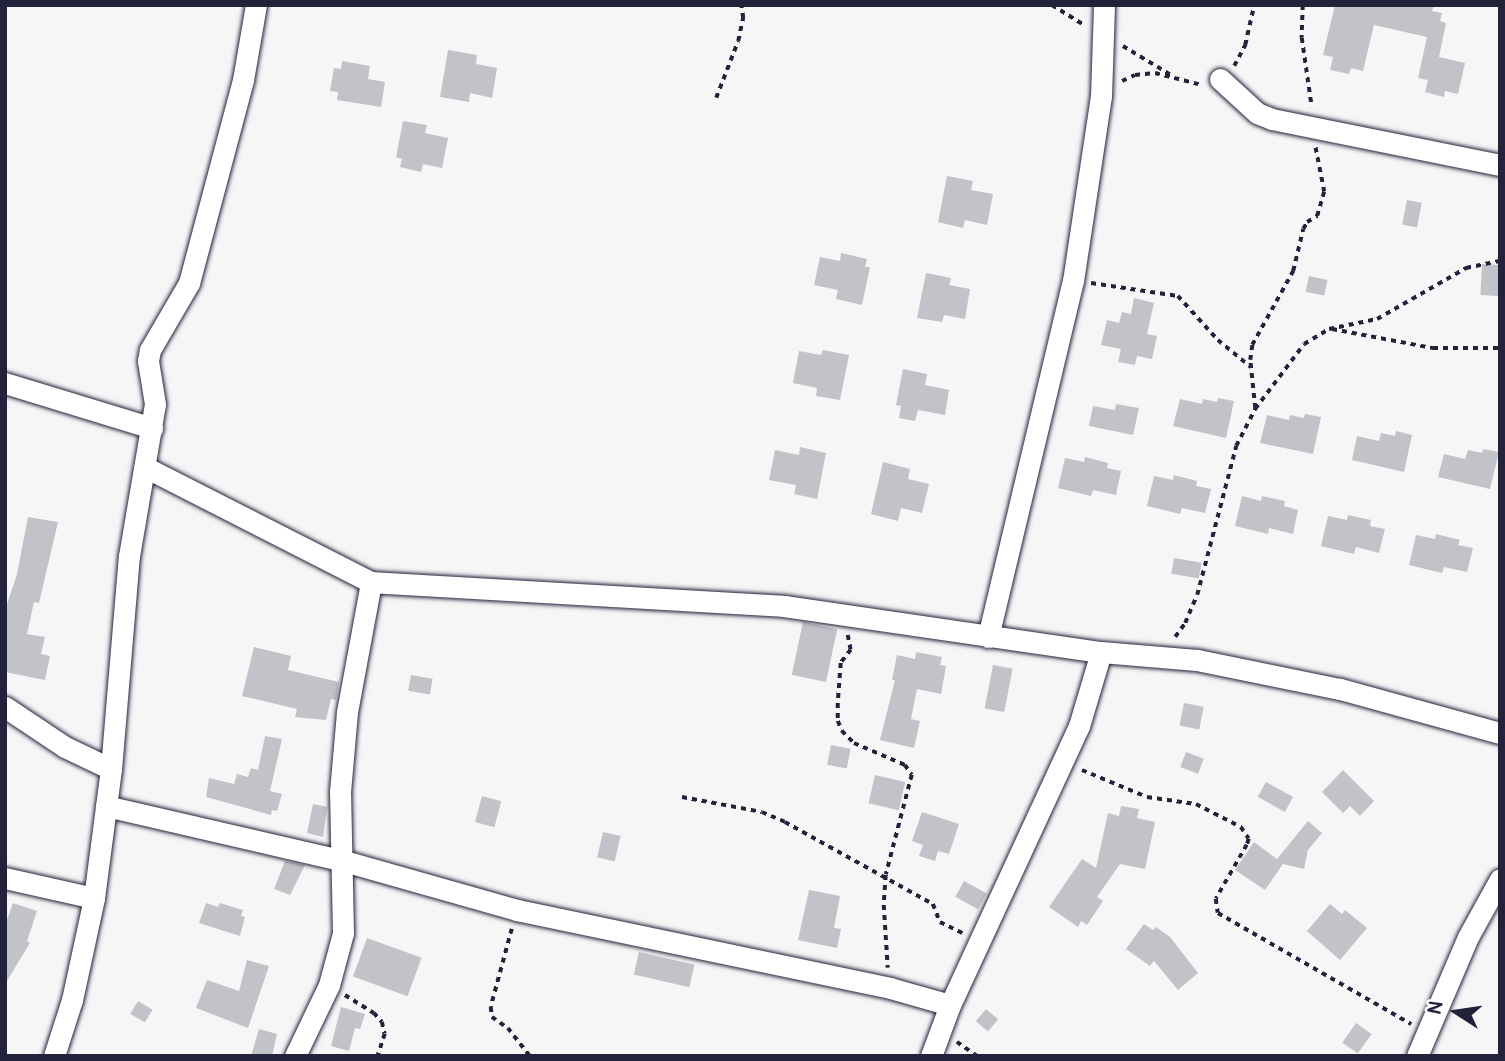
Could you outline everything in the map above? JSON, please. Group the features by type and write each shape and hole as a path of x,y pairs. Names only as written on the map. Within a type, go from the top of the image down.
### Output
{"street":[{"path":"54,1056 72,1000 94,898 111,769 129,556 156,404 148,361 150,350 189,283 243,80 256,5"},
{"path":"988,637 1073,281 1101,96 1104,5"},
{"path":"1220,79 1257,113 1500,165"},
{"path":"5,383 152,428"},
{"path":"145,467 273,529 371,582 784,606 1101,652 1197,660 1340,689 1500,733"},
{"path":"295,1056 329,985 343,933 344,861 340,792 346,712 371,582"},
{"path":"932,1056 950,1005 1064,762 1079,726 1101,652"},
{"path":"5,707 65,747 111,769"},
{"path":"106,806 344,861 517,910 890,988 950,1005"},
{"path":"5,878 94,898"},
{"path":"1417,1056 1468,937 1500,878"}],"path":[{"path":"716,97 738,41 743,18 741,5"},
{"path":"1101,96 1135,75 1155,72 1200,85 1220,79 1232,70 1245,45 1254,5"},
{"path":"1255,409 1252,345 1293,271 1305,225 1318,213 1324,184 1303,47 1303,5"},
{"path":"1150,655 1175,637 1185,623 1197,595 1232,456 1255,409 1304,344 1329,329 1377,319 1466,268 1500,261"},
{"path":"1073,281 1178,296 1218,340 1251,367"},
{"path":"1329,329 1433,348 1500,348"},
{"path":"838,614 852,647 841,663 838,721 842,731 854,743 905,765 912,775 886,875 884,905 890,988"},
{"path":"1064,762 1147,797 1196,803 1241,827 1249,839 1216,899 1218,913 1428,1034"},
{"path":"682,797 762,812 886,875 933,904 938,919 943,924 981,941"},
{"path":"517,910 491,1013 530,1056"},
{"path":"329,985 374,1013 382,1022 385,1034 378,1056"}],"building":[{"path":"1335,5 1434,5 1432,11 1442,13 1440,21 1446,23 1439,57 1465,63 1458,94 1445,91 1444,97 1425,92 1428,80 1418,78 1427,37 1374,25 1363,71 1351,68 1349,74 1330,70 1333,57 1323,55"},
{"path":"448,50 477,55 476,64 497,68 492,98 470,93 469,102 440,97"},
{"path":"342,61 370,66 368,79 385,82 381,107 337,100 338,92 330,91 334,68 341,69"},
{"path":"403,121 427,125 425,133 448,138 442,168 423,164 421,172 400,167 402,159 396,157"},
{"path":"947,176 973,181 971,190 993,194 987,225 965,220 963,228 938,222"},
{"path":"1407,200 1422,203 1417,227 1402,225"},
{"path":"841,253 867,259 865,267 870,267 862,305 836,299 838,290 814,285 820,257 840,261"},
{"path":"1482,264 1500,265 1498,296 1480,295"},
{"path":"926,273 951,278 949,285 970,289 965,319 944,315 942,322 917,318"},
{"path":"1309,276 1328,280 1324,296 1306,292"},
{"path":"1134,298 1154,303 1147,334 1157,336 1152,359 1137,356 1135,365 1118,362 1121,349 1101,345 1107,320 1119,323 1122,312 1131,314"},
{"path":"823,350 849,355 840,400 816,396 817,388 793,383 799,351 821,355"},
{"path":"903,369 927,374 925,385 949,390 945,415 918,410 915,421 899,418 901,406 896,405"},
{"path":"1218,398 1234,401 1226,438 1173,426 1180,399 1202,404 1203,399 1217,402"},
{"path":"1116,404 1139,408 1133,435 1089,426 1093,406 1115,410"},
{"path":"1305,414 1321,417 1313,454 1260,443 1267,415 1289,420 1290,415 1304,418"},
{"path":"1396,431 1412,435 1404,472 1352,460 1357,436 1379,441 1381,433 1395,436"},
{"path":"800,447 826,453 817,499 794,494 796,485 769,480 775,450 799,455"},
{"path":"1483,449 1499,452 1490,489 1438,477 1444,454 1465,459 1468,450 1482,453"},
{"path":"1085,457 1108,463 1107,468 1121,471 1116,495 1093,490 1091,496 1058,488 1065,458 1084,462"},
{"path":"883,462 910,469 908,479 929,484 922,513 901,508 898,521 871,514"},
{"path":"1174,475 1197,481 1196,486 1211,489 1205,513 1182,508 1180,514 1147,506 1154,476 1173,480"},
{"path":"1242,496 1261,501 1262,496 1285,501 1284,506 1298,510 1293,534 1269,528 1268,534 1235,526"},
{"path":"1348,515 1371,520 1370,526 1385,529 1379,553 1356,547 1354,554 1321,546 1328,516 1347,520"},
{"path":"28,517 58,522 39,603 34,602 27,634 45,637 41,654 50,656 45,680 5,672 5,610 17,574"},
{"path":"1436,534 1460,540 1458,545 1473,548 1467,572 1444,567 1442,573 1409,565 1416,535 1435,539"},
{"path":"1174,558 1202,563 1199,579 1171,574"},
{"path":"803,622 837,629 826,682 792,675"},
{"path":"254,647 291,656 288,670 339,682 336,700 331,699 326,720 295,717 297,709 242,696"},
{"path":"916,652 942,657 940,665 946,666 941,694 917,689 911,719 920,721 914,748 880,740 895,680 892,680 897,655 915,659"},
{"path":"993,665 1013,669 1004,712 985,708"},
{"path":"411,675 433,679 430,695 408,691"},
{"path":"1184,703 1204,707 1199,729 1180,726"},
{"path":"265,736 282,739 270,791 282,794 277,811 272,810 271,815 206,797 209,778 234,784 237,774 248,777 251,768 258,770"},
{"path":"831,745 851,749 847,768 827,765"},
{"path":"1186,752 1204,759 1198,774 1180,767"},
{"path":"1343,770 1374,801 1360,816 1350,806 1343,813 1322,792"},
{"path":"875,775 905,782 899,810 868,803"},
{"path":"1266,782 1293,797 1285,812 1258,797"},
{"path":"482,796 501,801 494,827 475,822"},
{"path":"313,804 327,807 323,837 307,833"},
{"path":"1121,806 1139,809 1137,818 1155,822 1145,869 1120,864 1097,897 1103,901 1087,925 1081,921 1078,927 1049,907 1082,859 1096,868 1108,813 1119,816"},
{"path":"922,812 959,824 949,854 938,851 935,861 919,856 923,845 912,841"},
{"path":"1308,821 1322,833 1308,850 1304,869 1283,864 1265,890 1235,870 1254,842 1277,859"},
{"path":"603,832 621,836 615,861 597,857"},
{"path":"285,861 305,865 290,895 274,889"},
{"path":"964,881 987,894 978,909 955,897"},
{"path":"809,890 840,896 834,928 841,929 837,948 798,940"},
{"path":"13,903 37,911 27,941 30,943 5,984 5,925"},
{"path":"206,903 218,907 220,903 243,910 241,916 245,917 240,936 199,923"},
{"path":"1330,904 1342,914 1345,910 1367,928 1340,960 1307,931"},
{"path":"1144,924 1153,930 1156,927 1170,937 1198,973 1178,990 1154,961 1150,966 1126,949"},
{"path":"367,938 422,958 407,996 353,977"},
{"path":"639,952 695,965 689,987 634,974"},
{"path":"247,960 269,966 248,1028 196,1008 207,980 239,991"},
{"path":"138,1001 153,1010 145,1023 130,1014"},
{"path":"341,1007 365,1014 360,1029 355,1028 349,1051 331,1046"},
{"path":"986,1009 998,1019 988,1032 976,1021"},
{"path":"1356,1023 1372,1034 1358,1054 1342,1043"},
{"path":"259,1029 277,1034 272,1056 251,1056"}]}
